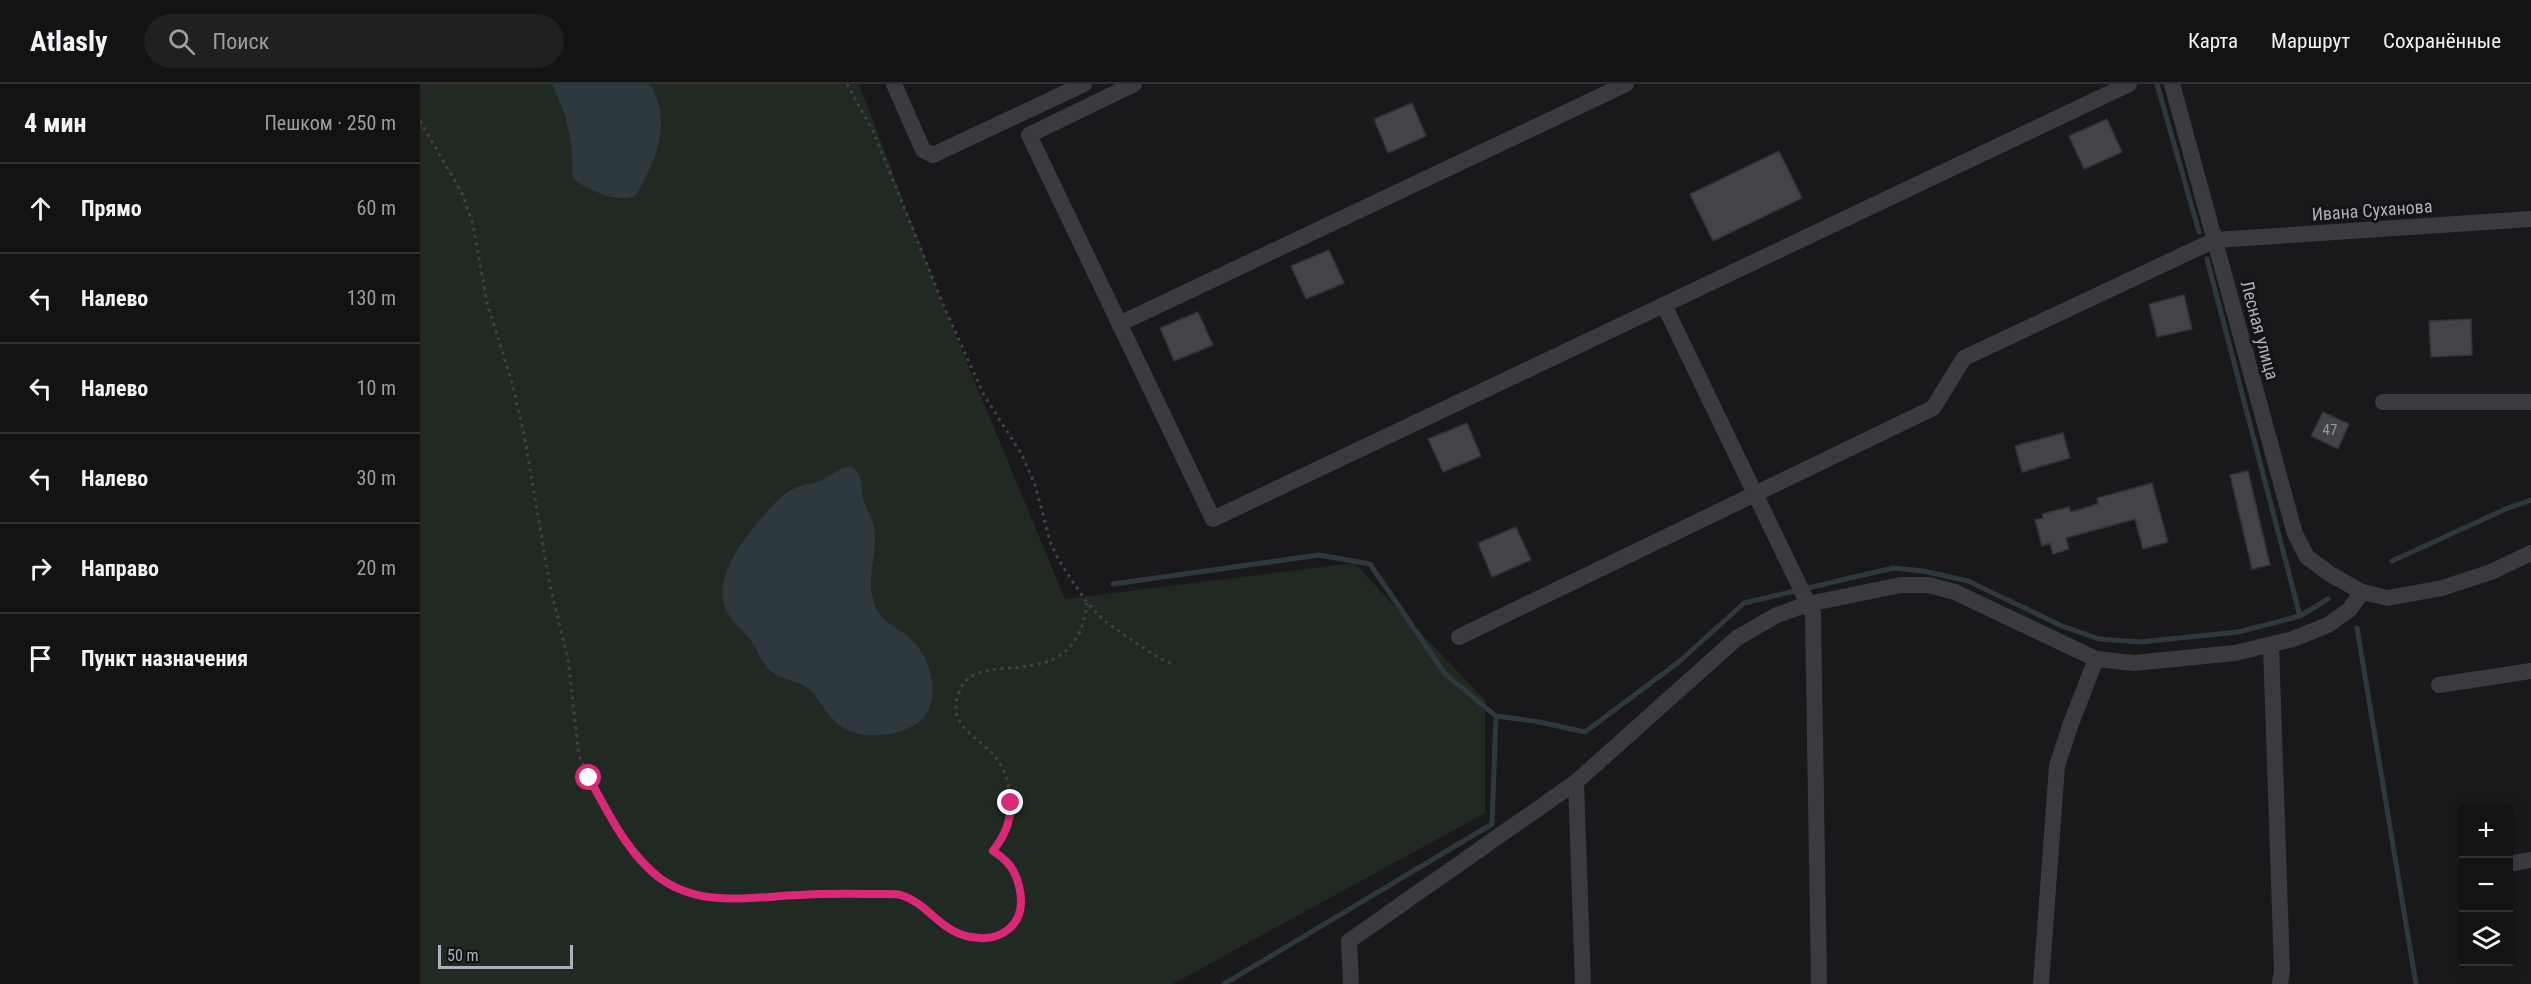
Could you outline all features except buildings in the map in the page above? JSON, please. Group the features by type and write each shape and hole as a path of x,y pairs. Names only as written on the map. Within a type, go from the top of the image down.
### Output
{"street":[{"path":"894,84 923,150 933,155 1084,84"},
{"path":"1134,84 1029,135 1213,519 2129,84"},
{"path":"1119,324 1626,84"},
{"name":"Лесная улица","path":"2172,84 2295,534 2307,557 2330,574 2362,592"},
{"name":"Ивана Суханова","path":"2215,240 2531,219"},
{"path":"1458,637 1933,408 1964,358 2215,240"},
{"path":"1664,305 1813,614 1818,984"},
{"path":"2383,402 2531,402"},
{"path":"1351,984 1348,941 1576,782 1737,638 1777,615 1808,604 1901,585 1928,585 1955,592 2096,660 2134,663 2182,660 2271,646 2328,625 2349,610 2362,592 2388,597 2442,588 2492,572 2531,553"},
{"path":"2271,646 2282,970 2280,984"},
{"path":"2041,984 2057,766 2096,660"},
{"path":"2439,685 2531,671"},
{"path":"1576,782 1583,984"},
{"path":"2513,863 2531,860"}],"path":[{"path":"848,84 874,133 945,309 984,395 1016,445 1031,475 1042,504 1050,541 1058,559 1087,603 1107,623 1154,655 1172,664"},
{"path":"420,121 463,195 473,225 487,303 511,379 524,434 550,586 568,659 579,756 589,778 632,848 661,878 682,890 702,897 720,899 800,895 887,894 901,896 961,935 985,939 1004,933 1017,922 1022,908 1017,877 1005,859 993,851 1006,834 1010,818 1009,789 1000,763 991,752 967,734 959,723 957,700 961,686 977,672 1026,668 1043,663 1071,645 1085,621 1087,603"}],"shaded area":[{"path":"420,84 859,84 943,305 1065,599 1354,563 1485,700 1485,813 1173,984 420,984"},
{"path":"552,84 650,84 657,98 660,112 659,142 649,170 635,196 611,197 587,188 573,179 571,142 565,115"},
{"path":"850,466 860,478 864,502 875,531 871,591 876,607 884,619 918,647 928,666 933,687 930,707 925,716 909,728 889,734 870,735 846,729 832,718 808,688 776,675 763,662 750,639 731,618 724,606 722,593 728,567 735,554 751,531 778,500 794,488 818,482"}],"waterway":[{"path":"2157,84 2199,232"},
{"path":"2207,259 2300,616"},
{"path":"2392,561 2508,508 2531,500"},
{"path":"1113,584 1319,555 1370,564 1445,674 1496,716 1540,722 1585,732 1680,661 1744,603 1893,568 1923,571 1968,581 2062,626 2099,639 2140,642 2238,632 2300,616 2328,599"},
{"path":"2357,628 2416,984"},
{"path":"1224,984 1492,824 1496,716"}],"route":[{"path":"589,778 632,848 661,878 682,890 702,897 720,899 800,895 887,894 901,896 915,903 954,933 968,938 985,939 1004,933 1017,922 1022,908 1021,891 1013,868 993,851 1006,834 1011,803"}]}
